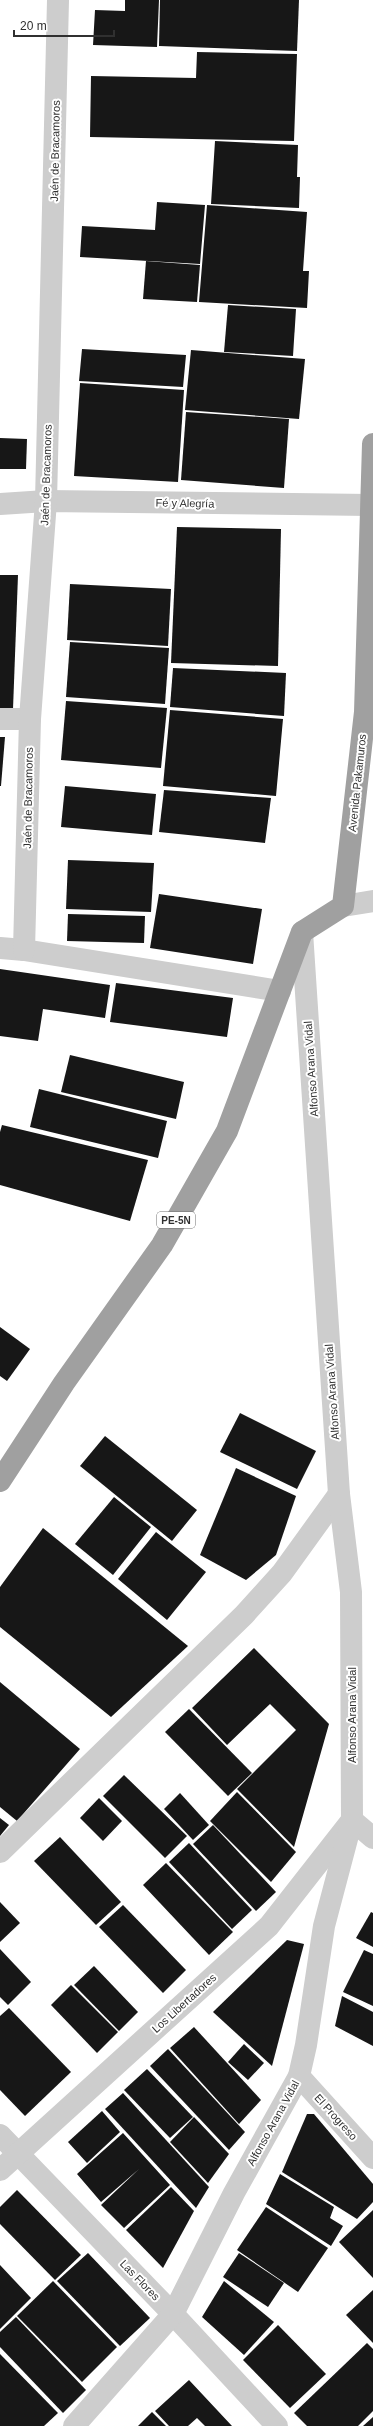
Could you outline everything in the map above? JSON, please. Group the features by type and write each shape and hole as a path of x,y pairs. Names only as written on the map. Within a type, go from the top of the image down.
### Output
{"highway":[{"name":"Avenida Pakamuros","path":"343,906 365,712 373,444"},
{"path":"302,932 343,906"},
{"name":"PE-5N","path":"0,1482 64,1384 162,1245 226,1131 302,932"}],"street":[{"name":"Jaén de Bracamoros","path":"24,950 30,719 46,501 58,0"},
{"name":"Fé y Alegría","path":"0,504 46,501 370,505"},
{"path":"0,719 30,719"},
{"path":"343,906 373,901"},
{"name":"Alfonso Arana Vidal","path":"74,2426 173,2314 234,2193 299,2076 306,2045 324,1926 352,1820 351,1592 339,1494 302,932"},
{"path":"0,948 24,950 280,991"},
{"path":"0,1852 244,1615 282,1573 339,1494"},
{"path":"352,1820 373,1838"},
{"name":"Los Libertadores","path":"0,2170 269,1926 352,1820"},
{"name":"El Progreso","path":"299,2076 373,2158"},
{"name":"Las Flores","path":"0,2136 173,2314 277,2426"}],"building":[{"path":"125,0 159,0 157,47 93,45 95,10 125,11"},
{"path":"160,0 299,0 297,51 159,46"},
{"path":"197,52 297,54 294,141 90,137 91,76 196,78"},
{"path":"215,141 298,145 297,177 300,177 299,208 211,204"},
{"path":"157,202 205,205 200,264 80,257 82,226 155,230"},
{"path":"207,205 307,212 303,271 309,271 307,308 199,302"},
{"path":"146,261 200,265 197,302 143,299"},
{"path":"228,305 296,309 293,356 224,352"},
{"path":"82,349 186,355 183,387 79,381"},
{"path":"191,350 305,359 299,419 185,410"},
{"path":"80,383 184,390 178,482 74,476"},
{"path":"186,412 289,419 284,488 181,480"},
{"path":"0,438 27,439 26,469 0,469"},
{"path":"177,527 281,529 278,666 171,663"},
{"path":"0,575 18,575 13,709 0,708"},
{"path":"70,584 171,589 168,646 67,640"},
{"path":"70,642 169,648 165,704 66,697"},
{"path":"173,668 286,673 284,716 170,707"},
{"path":"66,701 167,708 161,768 61,760"},
{"path":"170,710 283,719 276,796 163,786"},
{"path":"0,737 5,737 1,786 0,786"},
{"path":"65,786 156,794 152,835 61,827"},
{"path":"164,790 271,798 265,843 159,832"},
{"path":"68,860 154,863 151,912 66,909"},
{"path":"159,894 262,909 253,964 150,948"},
{"path":"68,914 145,916 144,943 67,941"},
{"path":"0,969 110,985 105,1018 43,1009 38,1041 0,1036"},
{"path":"116,983 233,998 227,1037 110,1022"},
{"path":"70,1055 184,1082 176,1119 61,1092"},
{"path":"39,1089 167,1121 158,1158 30,1127"},
{"path":"2,1125 148,1160 130,1221 0,1185 0,1132"},
{"path":"0,1327 30,1349 7,1381 0,1376"},
{"path":"240,1413 316,1451 297,1489 220,1452"},
{"path":"105,1436 197,1510 172,1541 80,1466"},
{"path":"236,1468 296,1496 276,1555 246,1580 200,1555"},
{"path":"114,1497 151,1527 113,1575 75,1544"},
{"path":"43,1528 188,1646 111,1717 0,1627 0,1587"},
{"path":"156,1532 206,1572 167,1620 118,1579"},
{"path":"254,1648 329,1724 294,1847 237,1789 296,1730 270,1704 227,1745 192,1708"},
{"path":"0,1682 80,1749 17,1821 0,1807"},
{"path":"189,1709 252,1773 228,1796 165,1732"},
{"path":"124,1775 187,1836 165,1858 103,1796"},
{"path":"237,1792 296,1852 271,1882 210,1821"},
{"path":"180,1793 209,1825 193,1840 164,1809"},
{"path":"99,1798 122,1821 103,1841 80,1818"},
{"path":"0,1818 9,1825 0,1836"},
{"path":"213,1825 276,1892 256,1911 193,1844"},
{"path":"60,1837 121,1902 96,1925 34,1861"},
{"path":"189,1843 252,1910 232,1929 169,1862"},
{"path":"166,1863 233,1932 209,1955 143,1885"},
{"path":"0,1902 20,1923 0,1942"},
{"path":"123,1905 186,1970 163,1993 99,1927"},
{"path":"371,1912 373,1913 373,1947 356,1938"},
{"path":"287,1940 304,1944 272,2066 213,2012"},
{"path":"0,1949 31,1982 8,2005 0,1997"},
{"path":"364,1950 373,1954 373,2006 343,1992"},
{"path":"94,1966 138,2012 119,2031 74,1985"},
{"path":"71,1985 118,2032 97,2053 51,2005"},
{"path":"342,1996 373,2012 373,2046 335,2026"},
{"path":"9,2008 71,2072 25,2116 0,2090 0,2016"},
{"path":"194,2027 261,2100 239,2124 170,2048"},
{"path":"244,2044 264,2063 248,2080 228,2062"},
{"path":"168,2049 245,2132 229,2150 150,2066"},
{"path":"147,2069 193,2117 170,2138 124,2090"},
{"path":"123,2093 209,2187 196,2208 105,2109"},
{"path":"102,2111 120,2132 87,2163 68,2142"},
{"path":"307,2114 314,2114 373,2184 373,2202 357,2219 282,2172"},
{"path":"194,2117 229,2154 208,2183 170,2142"},
{"path":"123,2133 170,2185 124,2228 101,2205 139,2169 101,2202 77,2174"},
{"path":"280,2174 334,2207 330,2218 343,2226 331,2246 266,2204"},
{"path":"171,2187 194,2211 163,2268 126,2230"},
{"path":"17,2190 81,2255 55,2280 0,2224 0,2207"},
{"path":"266,2207 328,2248 298,2292 237,2250"},
{"path":"373,2210 373,2278 339,2242"},
{"path":"88,2253 150,2318 120,2346 57,2281"},
{"path":"239,2253 284,2283 268,2307 223,2277"},
{"path":"0,2265 31,2298 0,2329"},
{"path":"53,2281 117,2347 82,2382 17,2316"},
{"path":"224,2281 274,2322 244,2355 202,2317"},
{"path":"373,2290 373,2343 346,2315"},
{"path":"16,2317 86,2390 63,2413 0,2347 0,2332"},
{"path":"278,2325 326,2374 290,2408 243,2360"},
{"path":"367,2343 373,2349 373,2411 358,2426 307,2426 294,2413"},
{"path":"0,2354 58,2413 44,2426 0,2426"},
{"path":"189,2380 232,2426 205,2426 197,2418 188,2426 169,2426 155,2411"},
{"path":"152,2412 166,2426 138,2426"},
{"path":"373,2417 373,2426 363,2426"}]}
